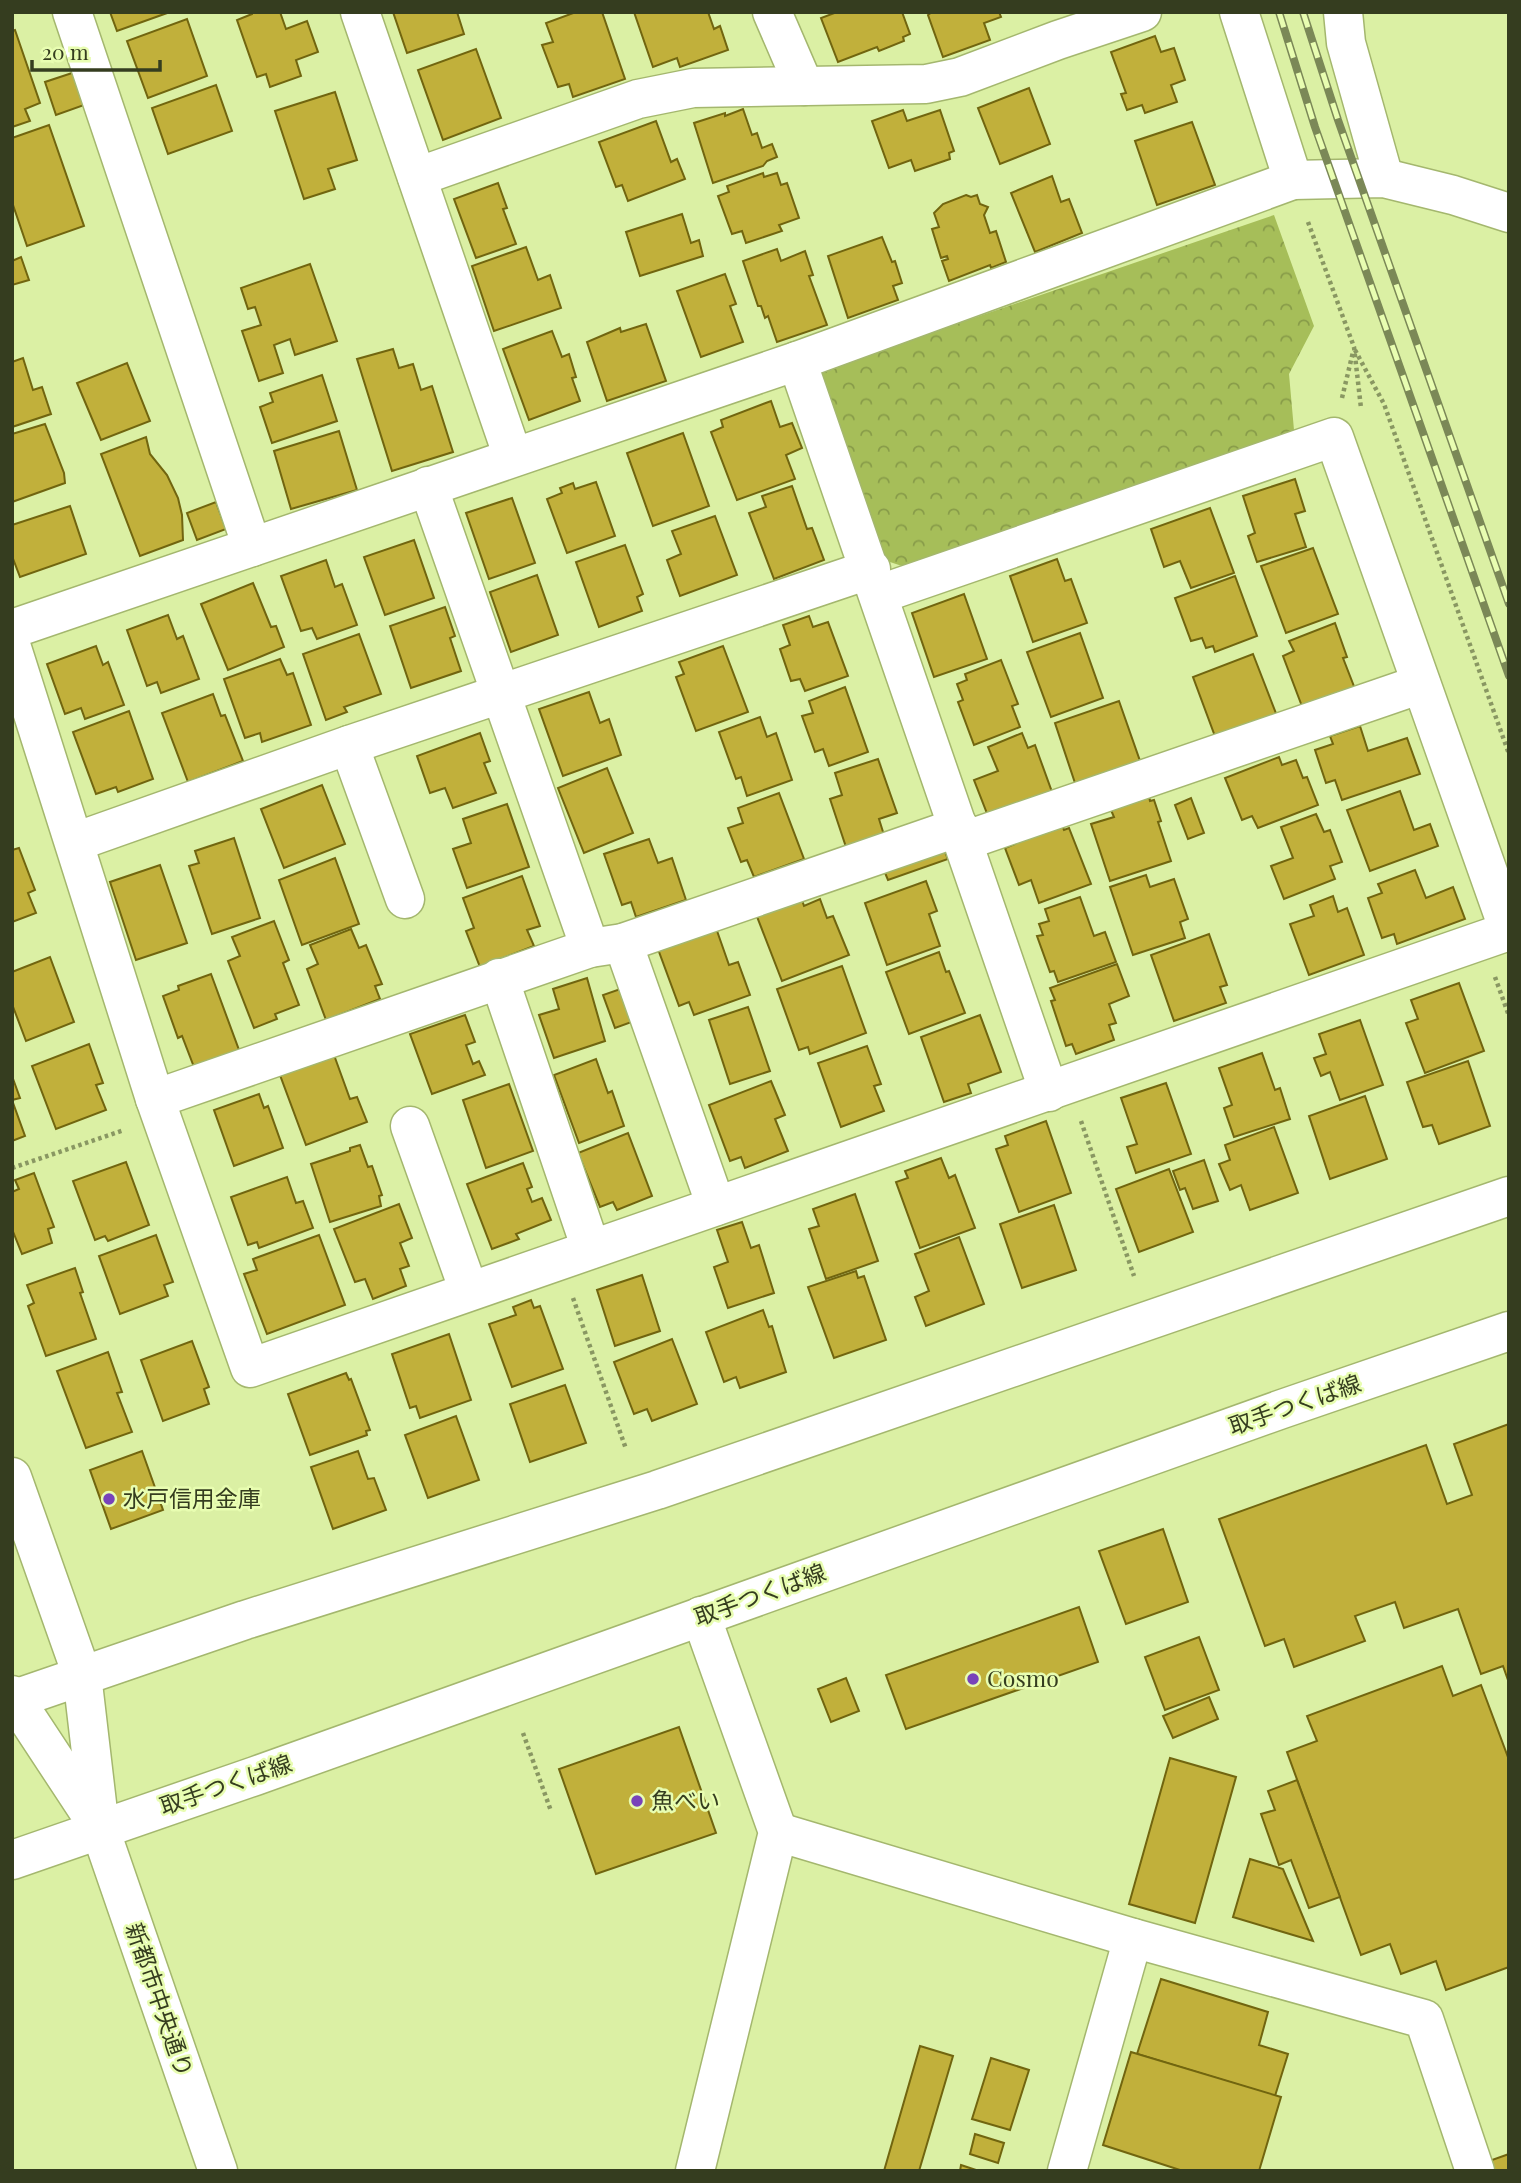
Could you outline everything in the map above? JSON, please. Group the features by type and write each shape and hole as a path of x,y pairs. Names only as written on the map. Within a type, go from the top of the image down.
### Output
{"street":[{"path":"72,12 252,547"},
{"path":"360,12 513,457"},
{"path":"772,12 804,86"},
{"path":"417,177 638,99 693,88 926,84 960,78 1058,40 1142,12"},
{"path":"1239,12 1293,180"},
{"path":"1343,12 1346,43 1384,178"},
{"path":"12,629 797,361 1293,180 1384,178 1453,195 1509,213"},
{"path":"797,361 961,834 1059,1089"},
{"path":"12,648 158,1108 250,1368 1509,931 1334,437 875,582 501,694 75,842"},
{"path":"428,486 501,694 716,1206"},
{"path":"158,1108 499,978 961,834 1421,684"},
{"path":"349,745 405,899"},
{"path":"499,978 575,1255"},
{"path":"410,1126 469,1291"},
{"path":"13,1698 245,1620 657,1490 1509,1196"},
{"name":"取手つくば線","path":"12,1860 1509,1331"},
{"name":"新都市中央通り","path":"12,1477 82,1675 100,1829 218,2171"},
{"path":"695,2171 778,1832 701,1616"},
{"name":"新都市中央通り","path":"13,1698 100,1829"},
{"path":"778,1832 1133,1938 1424,2019 1475,2171"},
{"path":"1068,2171 1133,1938"}],"path":[{"path":"1293,180 1354,348 1384,404 1509,754"},
{"path":"1354,348 1361,411"},
{"path":"1334,437 1354,348"},
{"path":"1059,1089 1133,1276"},
{"path":"12,1168 158,1108"},
{"path":"575,1255 626,1449"},
{"path":"523,1733 551,1811"}],"green space":[{"path":"1274,215 1314,326 1289,374 1294,430 902,566 884,560 819,371"}],"building":[{"path":"110,12 170,12 117,31"},
{"path":"252,12 280,12 286,29 307,21 318,52 296,60 301,76 270,87 266,74 257,77 237,20"},
{"path":"393,12 457,12 464,34 407,53"},
{"path":"576,12 602,12 625,79 573,97 569,84 558,87 542,45 553,42 546,23"},
{"path":"634,12 708,12 714,29 720,26 728,50 680,67 677,58 653,67"},
{"path":"837,12 902,12 910,34 903,37 904,41 879,51 877,47 838,62 821,18"},
{"path":"932,12 999,12 1001,17 984,23 990,40 943,57 928,15"},
{"path":"187,19 207,76 148,98 127,41"},
{"path":"15,30 40,103 25,109 30,121 12,127 12,31"},
{"path":"1155,36 1161,52 1174,48 1185,80 1171,85 1177,102 1145,113 1142,105 1127,110 1121,94 1126,93 1111,52"},
{"path":"476,49 501,118 443,140 418,70"},
{"path":"75,72 87,104 56,115 45,82"},
{"path":"216,85 232,131 168,154 152,108"},
{"path":"1029,88 1050,144 1000,164 978,108"},
{"path":"335,92 357,160 328,169 335,189 304,199 275,111"},
{"path":"743,109 752,135 757,133 762,148 772,144 777,157 763,166 713,183 694,123"},
{"path":"903,110 907,121 940,110 954,151 949,153 950,159 915,171 911,160 889,168 872,121"},
{"path":"656,121 671,162 677,159 685,179 628,201 622,185 616,187 599,142"},
{"path":"1192,122 1215,185 1157,205 1135,141"},
{"path":"49,125 84,226 27,246 12,202 12,138"},
{"path":"763,173 764,177 777,173 781,185 787,183 799,218 779,225 782,231 746,243 742,231 732,234 718,196 729,192 727,186"},
{"path":"1052,176 1061,202 1069,199 1082,233 1035,252 1011,193"},
{"path":"498,183 507,208 503,209 516,244 476,258 454,199"},
{"path":"966,195 977,195 980,204 988,207 984,215 990,233 996,231 1006,262 991,268 990,265 949,281 942,261 948,259 947,256 941,258 932,229 939,227 934,213 943,204"},
{"path":"682,214 691,243 699,240 703,256 640,276 626,232"},
{"path":"882,237 892,262 895,261 902,283 893,286 898,300 848,318 828,256"},
{"path":"526,247 538,280 550,275 561,308 494,331 472,266"},
{"path":"777,249 781,261 805,251 813,275 809,276 827,325 777,342 768,316 765,318 761,306 758,306 743,261"},
{"path":"21,257 29,280 12,285 12,261"},
{"path":"310,264 337,341 295,355 290,339 274,345 283,373 259,381 242,331 261,325 255,307 248,309 241,288"},
{"path":"725,274 736,304 730,306 743,342 701,357 677,291"},
{"path":"646,324 666,381 607,401 587,342 620,328 621,332"},
{"path":"552,331 562,357 569,354 576,377 572,378 580,401 529,420 503,349"},
{"path":"393,349 399,368 413,364 421,390 432,386 453,452 392,471 357,359"},
{"path":"23,358 33,390 42,387 51,414 12,427 12,362"},
{"path":"127,363 150,421 101,440 77,383"},
{"path":"322,375 337,421 272,443 260,407 273,402 270,393"},
{"path":"771,401 780,427 792,423 802,448 786,455 795,479 737,500 711,432 723,427 721,420"},
{"path":"45,424 64,473 65,483 12,502 12,434"},
{"path":"339,431 357,490 291,509 274,451"},
{"path":"683,433 709,506 653,526 627,453"},
{"path":"146,437 150,454 167,475 178,498 183,540 140,556 101,454"},
{"path":"1295,479 1305,511 1295,514 1306,547 1257,562 1248,536 1255,533 1243,496"},
{"path":"596,482 615,536 567,553 547,499 562,493 560,488 573,483 575,489"},
{"path":"792,486 807,529 812,528 824,560 774,579 749,513 766,507 762,496"},
{"path":"512,498 535,563 489,579 466,513"},
{"path":"216,502 226,529 197,540 187,513"},
{"path":"70,506 86,554 20,577 12,556 12,525"},
{"path":"1210,508 1234,573 1191,588 1180,561 1164,567 1151,529"},
{"path":"715,516 737,575 680,596 667,560 681,554 672,531"},
{"path":"414,540 434,598 385,615 364,557"},
{"path":"625,545 643,594 637,597 642,611 599,627 576,562"},
{"path":"1313,548 1338,614 1286,633 1261,566"},
{"path":"1057,559 1065,581 1071,579 1087,623 1033,642 1010,576"},
{"path":"326,560 335,587 342,584 357,625 317,639 312,628 301,631 281,576"},
{"path":"537,575 558,635 511,652 490,592"},
{"path":"1235,576 1257,636 1215,652 1213,646 1206,648 1202,638 1191,641 1175,598"},
{"path":"253,583 271,627 276,626 284,647 228,670 201,604"},
{"path":"964,594 987,659 934,677 912,613"},
{"path":"445,607 455,636 450,638 461,671 411,688 390,626"},
{"path":"168,615 177,639 183,636 199,679 161,693 157,682 147,686 127,630"},
{"path":"809,616 813,627 828,622 848,676 805,691 800,679 791,681 780,649 790,645 783,625"},
{"path":"1335,623 1347,657 1343,658 1355,689 1303,709 1283,656 1294,651 1289,641"},
{"path":"1080,633 1103,698 1051,717 1027,652"},
{"path":"359,634 381,694 344,707 347,712 326,720 303,654"},
{"path":"96,646 103,665 108,662 124,705 85,719 81,708 65,714 47,664"},
{"path":"723,646 748,712 696,731 676,677 684,674 679,662"},
{"path":"1253,654 1277,716 1216,739 1193,677"},
{"path":"280,659 287,675 293,673 311,725 262,742 260,733 245,738 224,679"},
{"path":"1001,660 1018,704 1012,706 1020,727 974,745 958,702 963,700 957,684 967,680 965,674"},
{"path":"845,687 868,752 829,766 823,749 815,752 802,716 813,713 809,701"},
{"path":"589,692 600,723 609,719 621,755 563,776 539,709"},
{"path":"213,694 221,716 225,715 243,761 188,782 162,713"},
{"path":"1119,701 1140,761 1075,783 1055,723"},
{"path":"129,711 153,779 118,792 116,787 96,794 73,732"},
{"path":"760,717 767,737 776,733 792,780 747,796 741,777 736,779 719,732"},
{"path":"1360,726 1368,751 1407,738 1420,774 1342,800 1335,780 1326,783 1315,750 1333,744 1330,736"},
{"path":"480,733 490,761 484,763 496,793 453,808 445,788 430,793 417,756"},
{"path":"1022,733 1028,748 1035,745 1052,792 988,816 974,780 998,771 988,747"},
{"path":"1279,757 1282,765 1296,760 1303,778 1307,777 1318,805 1258,828 1252,816 1242,820 1225,778"},
{"path":"878,759 897,813 879,819 884,835 846,847 830,799 842,795 835,773"},
{"path":"607,768 633,833 584,853 558,788"},
{"path":"322,785 345,844 284,868 261,809"},
{"path":"1400,791 1414,830 1430,824 1438,846 1370,871 1347,810"},
{"path":"779,793 804,859 754,877 747,860 741,862 728,828 743,823 738,808"},
{"path":"1149,797 1150,801 1154,800 1171,861 1110,881 1091,824 1114,817 1111,810"},
{"path":"1191,798 1204,833 1188,839 1175,805"},
{"path":"507,804 529,867 467,888 453,849 471,843 463,819"},
{"path":"1316,814 1324,832 1330,830 1342,862 1330,866 1335,879 1284,899 1271,866 1293,858 1281,827"},
{"path":"1061,823 1064,830 1069,828 1091,884 1039,903 1031,880 1019,885 1005,848 1015,844 1014,840"},
{"path":"234,838 260,918 212,934 189,866 199,863 195,851"},
{"path":"649,839 658,863 672,858 686,900 636,917 631,902 622,905 604,854"},
{"path":"943,847 948,859 888,880 883,868"},
{"path":"19,848 35,890 28,893 36,913 12,922 12,850"},
{"path":"335,858 359,924 302,945 279,880"},
{"path":"160,865 187,943 136,960 110,882"},
{"path":"1415,870 1426,898 1453,887 1465,919 1397,944 1394,934 1382,938 1368,898 1382,893 1378,884"},
{"path":"1146,875 1150,887 1174,879 1188,919 1180,922 1185,938 1133,955 1110,887"},
{"path":"522,876 540,926 527,930 534,946 480,967 466,931 474,928 463,898"},
{"path":"926,881 937,911 929,914 940,946 887,965 865,903"},
{"path":"1333,896 1338,912 1347,908 1364,955 1309,975 1290,924 1314,916 1310,905"},
{"path":"801,897 804,906 820,899 827,918 833,916 849,955 782,981 756,914"},
{"path":"1080,897 1094,936 1105,932 1116,962 1058,982 1054,971 1050,972 1037,936 1043,935 1039,924 1049,921 1045,909"},
{"path":"274,921 289,960 283,963 299,1005 275,1014 277,1019 254,1028 228,961 240,956 232,937"},
{"path":"716,928 729,965 738,962 750,995 694,1015 689,1002 679,1006 658,949"},
{"path":"351,929 359,948 366,945 382,984 375,986 380,999 326,1020 307,969 318,964 310,945"},
{"path":"1209,934 1227,985 1220,987 1226,1003 1174,1021 1151,955"},
{"path":"939,952 965,1013 909,1034 886,972"},
{"path":"50,957 74,1022 26,1041 12,1004 12,972"},
{"path":"1117,964 1129,996 1109,1004 1116,1023 1109,1025 1114,1040 1076,1054 1072,1044 1066,1046 1051,1001 1055,1000 1050,988"},
{"path":"842,966 866,1033 810,1054 808,1047 799,1050 777,989"},
{"path":"211,974 239,1050 194,1067 182,1036 178,1038 163,996 179,990 178,986"},
{"path":"587,978 605,1041 554,1058 539,1015 559,1009 553,989"},
{"path":"1459,983 1484,1051 1425,1073 1406,1023 1418,1019 1411,1000"},
{"path":"629,986 640,1019 615,1028 603,995"},
{"path":"748,1007 770,1071 730,1084 709,1020"},
{"path":"465,1015 475,1042 466,1045 473,1064 479,1061 485,1075 432,1094 410,1034"},
{"path":"980,1015 1001,1072 968,1084 971,1093 944,1102 921,1037"},
{"path":"1360,1020 1383,1085 1340,1100 1330,1072 1321,1076 1314,1058 1326,1054 1319,1034"},
{"path":"89,1044 103,1083 96,1085 106,1110 56,1129 32,1066"},
{"path":"867,1046 881,1084 874,1086 884,1111 841,1127 818,1063"},
{"path":"1262,1053 1275,1090 1280,1088 1290,1119 1234,1137 1224,1108 1232,1105 1219,1068"},
{"path":"334,1055 350,1099 357,1097 367,1122 306,1145 280,1075"},
{"path":"596,1059 608,1093 612,1091 624,1126 579,1143 554,1075"},
{"path":"1468,1061 1490,1126 1439,1144 1432,1125 1423,1127 1407,1082"},
{"path":"12,1076 20,1098 12,1100"},
{"path":"771,1081 785,1115 775,1119 788,1151 745,1168 741,1157 730,1161 709,1105"},
{"path":"1166,1083 1191,1154 1136,1173 1127,1147 1137,1144 1121,1098"},
{"path":"509,1084 533,1151 486,1168 463,1100"},
{"path":"259,1094 264,1108 268,1106 283,1148 234,1166 214,1110"},
{"path":"1365,1096 1387,1159 1330,1179 1309,1116"},
{"path":"12,1100 25,1136 12,1141"},
{"path":"1046,1121 1071,1193 1019,1212 996,1149 1008,1145 1005,1136"},
{"path":"1274,1127 1298,1193 1250,1210 1241,1185 1230,1190 1219,1164 1230,1160 1225,1145"},
{"path":"628,1133 652,1196 617,1210 613,1202 600,1207 578,1153"},
{"path":"360,1145 368,1167 372,1166 382,1195 379,1196 381,1206 330,1222 311,1164"},
{"path":"941,1158 949,1178 955,1175 975,1228 920,1248 896,1182 908,1178 905,1171"},
{"path":"1204,1160 1218,1201 1193,1209 1185,1188 1180,1190 1173,1171"},
{"path":"126,1162 149,1225 108,1241 105,1236 95,1240 73,1181"},
{"path":"523,1163 532,1187 527,1189 532,1202 542,1198 551,1220 516,1234 519,1239 492,1249 467,1184"},
{"path":"1169,1169 1193,1232 1139,1252 1116,1189"},
{"path":"34,1173 54,1227 48,1229 52,1243 22,1254 12,1229 12,1192 19,1189 15,1180"},
{"path":"287,1177 296,1203 303,1201 313,1228 259,1248 257,1242 248,1245 231,1197"},
{"path":"855,1194 878,1261 826,1279 809,1229 819,1226 813,1209"},
{"path":"399,1204 412,1238 400,1243 409,1266 400,1269 406,1286 373,1299 365,1279 355,1282 334,1229"},
{"path":"1054,1205 1076,1270 1022,1288 1000,1224"},
{"path":"742,1222 751,1248 759,1245 774,1293 728,1308 714,1267 728,1262 717,1230"},
{"path":"156,1235 173,1282 164,1285 168,1296 120,1314 99,1256"},
{"path":"319,1235 345,1305 267,1334 244,1274 257,1270 253,1259"},
{"path":"959,1237 984,1304 926,1326 915,1297 929,1291 915,1254"},
{"path":"75,1268 83,1292 80,1293 96,1339 46,1356 28,1306 34,1303 27,1285"},
{"path":"856,1271 858,1278 864,1276 886,1340 834,1358 808,1287"},
{"path":"642,1275 660,1331 615,1346 597,1290"},
{"path":"531,1300 534,1308 540,1306 563,1369 512,1387 489,1324 516,1315 513,1307"},
{"path":"763,1310 769,1327 772,1326 786,1372 740,1388 736,1377 724,1382 706,1332"},
{"path":"449,1334 471,1400 420,1418 416,1406 410,1408 392,1354"},
{"path":"672,1339 697,1404 652,1421 647,1409 634,1414 614,1362"},
{"path":"192,1341 209,1387 204,1389 209,1404 163,1421 141,1360"},
{"path":"108,1352 122,1392 117,1393 132,1432 86,1448 57,1371"},
{"path":"346,1373 349,1380 351,1379 370,1430 366,1431 367,1435 310,1455 288,1394"},
{"path":"565,1385 586,1443 530,1462 510,1404"},
{"path":"456,1416 479,1480 428,1498 405,1435"},
{"path":"1509,1424 1509,1683 1503,1666 1481,1674 1458,1609 1404,1628 1395,1602 1355,1616 1365,1641 1294,1667 1284,1639 1265,1646 1219,1519 1426,1445 1447,1504 1472,1495 1454,1444"},
{"path":"142,1451 163,1510 111,1529 90,1470"},
{"path":"358,1451 368,1479 374,1478 386,1510 333,1529 311,1467"},
{"path":"1163,1529 1188,1602 1126,1624 1099,1551"},
{"path":"1079,1607 1098,1662 906,1729 886,1675"},
{"path":"1199,1637 1219,1690 1165,1710 1145,1657"},
{"path":"1442,1666 1453,1696 1481,1685 1509,1760 1509,1967 1446,1990 1436,1961 1401,1974 1390,1944 1361,1955 1287,1752 1317,1741 1307,1716"},
{"path":"846,1678 859,1711 831,1722 818,1689"},
{"path":"1209,1697 1218,1719 1173,1738 1163,1716"},
{"name":"魚べい","path":"679,1727 716,1833 596,1874 559,1769"},
{"path":"1170,1758 1236,1777 1195,1923 1129,1904"},
{"path":"1297,1780 1340,1897 1309,1908 1291,1860 1279,1865 1261,1814 1275,1810 1268,1791"},
{"path":"1250,1859 1283,1869 1313,1941 1233,1917"},
{"path":"1161,1979 1268,2012 1259,2045 1288,2054 1275,2096 1137,2054"},
{"path":"920,2046 953,2056 919,2171 884,2171"},
{"path":"1131,2052 1281,2097 1259,2171 1183,2171 1103,2145"},
{"path":"991,2058 1029,2070 1010,2130 972,2119"},
{"path":"975,2134 1004,2143 998,2163 970,2154"},
{"path":"1509,2154 1509,2171 1493,2171 1489,2161"},
{"path":"961,2165 979,2171 960,2171"}],"railway":[{"path":"1279,12 1315,127 1509,676"},
{"path":"1303,12 1338,120 1509,604"}],"place":[{"name":"水戸信用金庫","path":"109,1499"},
{"name":"Cosmo","path":"973,1679"},
{"name":"魚べい","path":"637,1801"}]}
